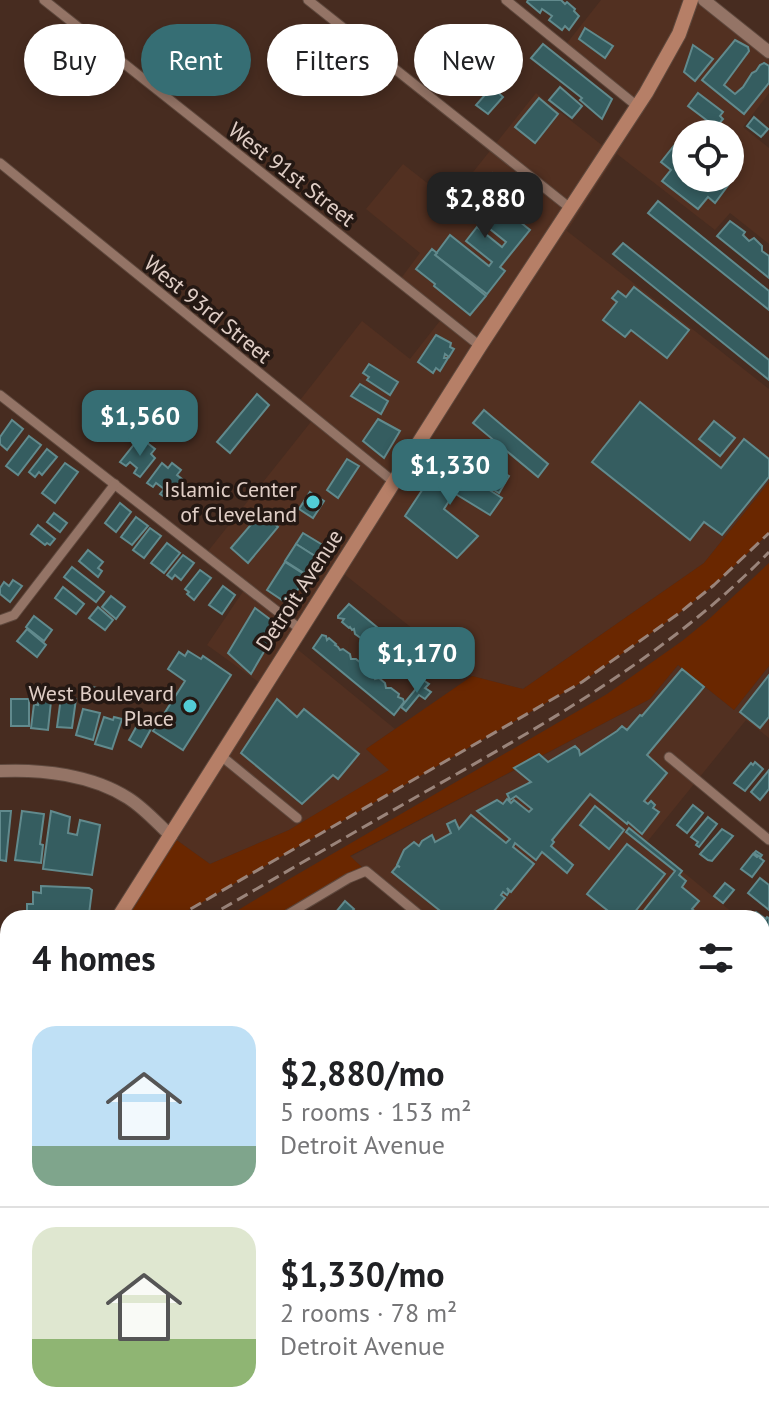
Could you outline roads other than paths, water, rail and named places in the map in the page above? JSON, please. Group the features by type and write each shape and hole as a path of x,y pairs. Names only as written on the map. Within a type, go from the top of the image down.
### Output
{"main road":[{"name":"Detroit Avenue","path":"123,910 480,346 637,106 675,42 691,0"},
{"path":"704,0 769,52"},
{"path":"0,771 54,773 106,787 135,803 171,836"}],"street":[{"name":"West 91st Street","path":"44,0 480,346"},
{"path":"308,0 570,208"},
{"path":"506,0 637,106"},
{"name":"West 93rd Street","path":"0,163 394,482"},
{"path":"0,395 300,629"},
{"path":"0,620 14,615 115,484"},
{"path":"220,755 297,818"},
{"path":"669,757 769,840"},
{"path":"295,910 366,871 413,910"}],"railway":[{"path":"189,910 582,682 678,614 769,533"},
{"path":"220,910 522,736 609,682 692,622 769,552"}],"place":[{"name":"Islamic Center of Cleveland","path":"313,502"},
{"name":"West Boulevard Place","path":"190,706"}]}
